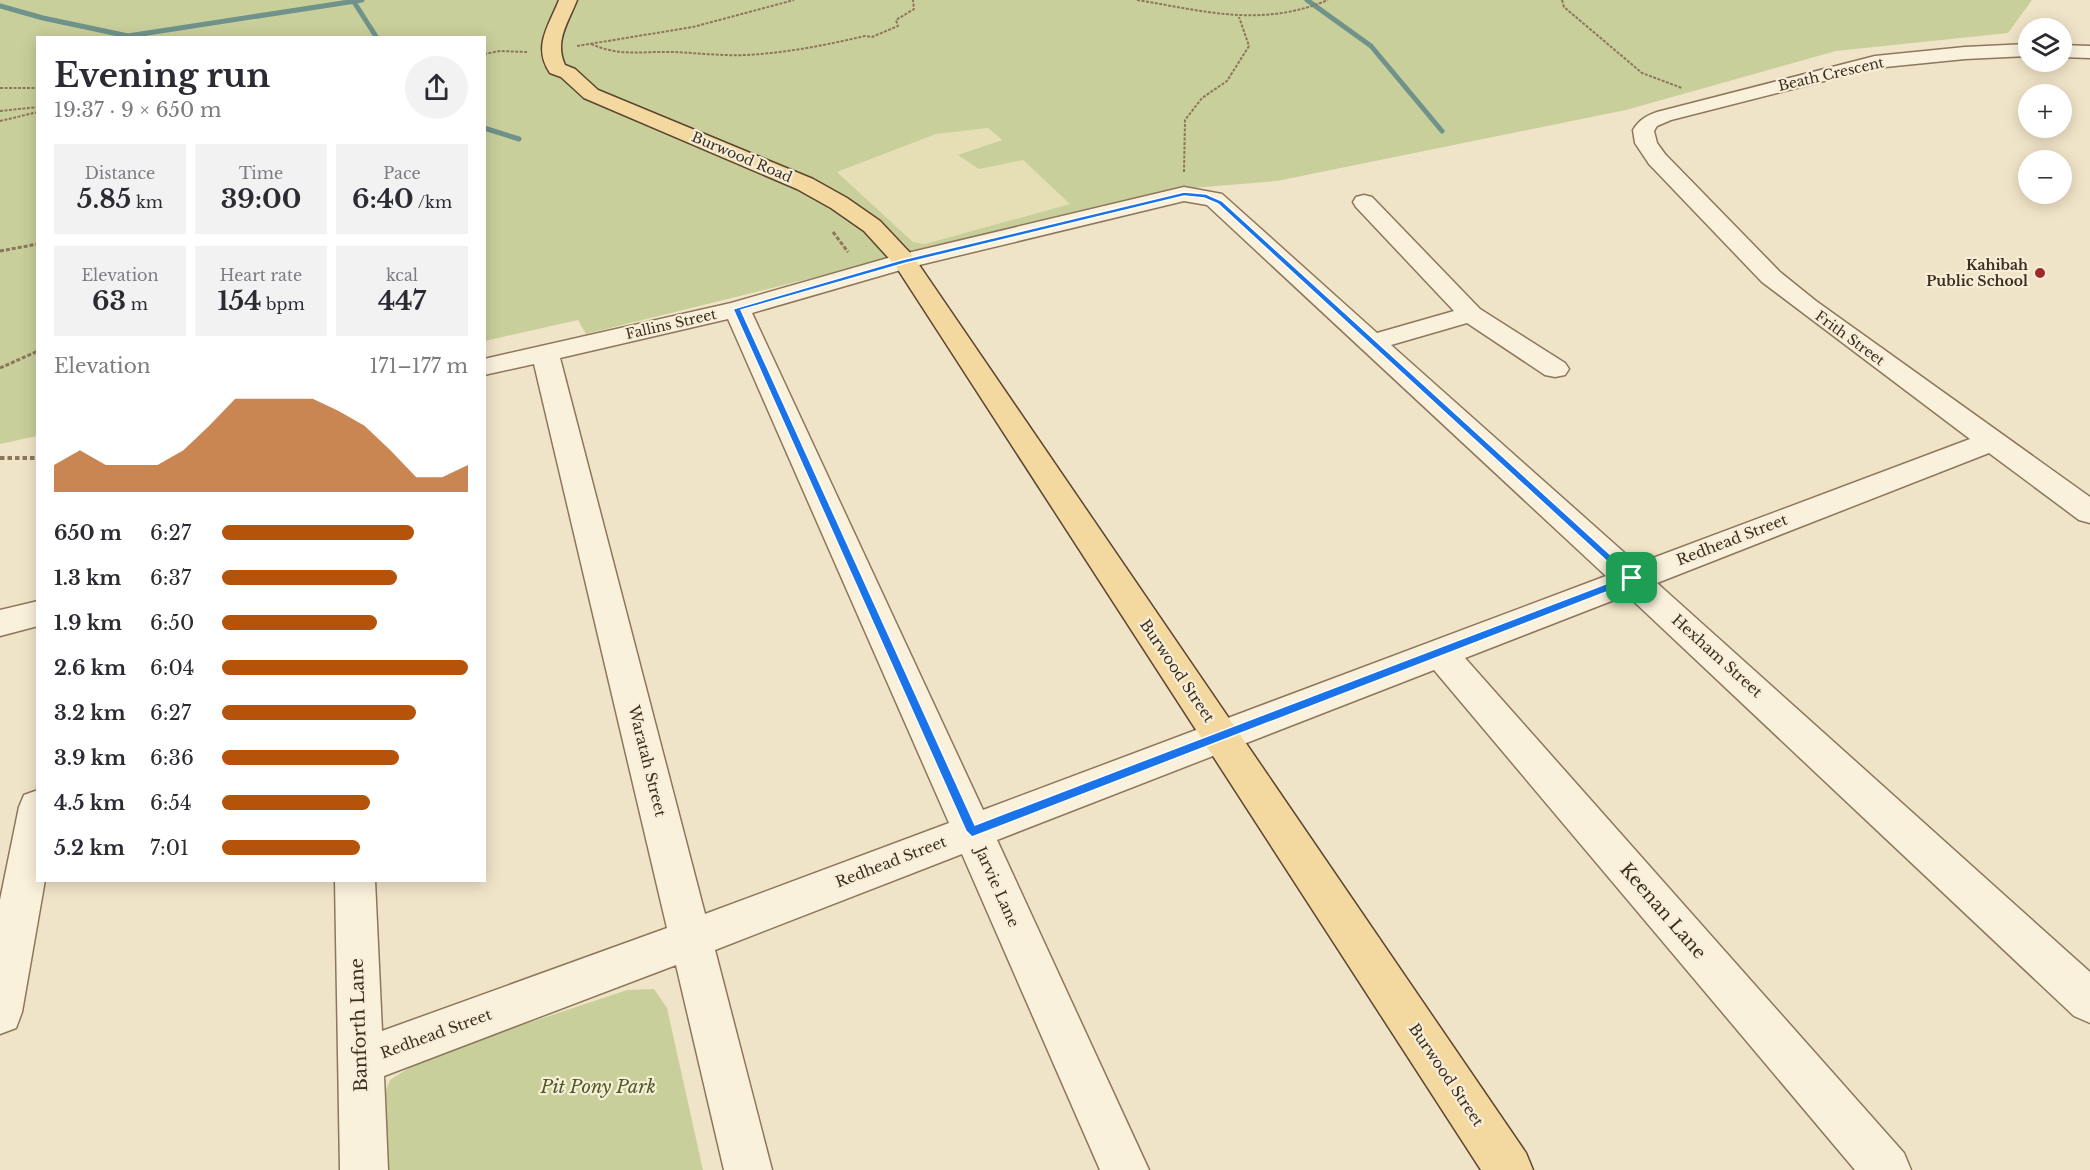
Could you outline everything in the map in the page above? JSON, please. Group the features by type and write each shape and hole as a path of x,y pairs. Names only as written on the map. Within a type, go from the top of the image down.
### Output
{"main road":[{"path":"557,48 555,22 565,9"},
{"name":"Burwood Road","path":"557,48 557,69 568,73 591,94 776,171 838,202 872,226 904,261"},
{"name":"Burwood Street","path":"904,261 1509,1170"}],"street":[{"name":"Beath Crescent","path":"1642,130 1650,122 1664,116 1875,62 2018,50"},
{"path":"2072,51 2090,52"},
{"name":"Frith Street","path":"1642,130 1646,143 1657,159 1771,277 1807,306 2090,512"},
{"name":"Fallins Street","path":"486,367 737,309 904,261 1195,195"},
{"name":"Hexham Street","path":"1195,195 1220,202 2090,1001"},
{"path":"1364,202 1471,314 1555,369"},
{"name":"Jarvie Lane","path":"737,309 1125,1170"},
{"path":"1373,342 1471,314"},
{"name":"Waratah Street","path":"545,353 748,1170"},
{"name":"Redhead Street","path":"360,1062 692,939 1993,441"},
{"path":"0,623 36,614"},
{"name":"Keenan Lane","path":"1439,652 1887,1170"},
{"path":"0,1012 36,818"},
{"name":"Banforth Lane","path":"355,882 364,1170"}],"path":[{"path":"486,54 503,50 512,53 557,48 681,31 742,17 794,0"},
{"path":"591,44 608,52 625,56 670,52 746,55 824,45 865,36 872,37 898,27 896,20 914,9 913,0"},
{"path":"1137,0 1196,12 1239,17 1315,6 1328,0"},
{"path":"1562,0 1564,6 1642,73 1715,102"},
{"path":"1195,195 1185,120 1202,98 1227,81 1249,46 1239,17"},
{"path":"0,88 36,88"},
{"path":"0,111 36,107"},
{"path":"0,121 36,112"},
{"path":"0,251 36,244"},
{"path":"0,368 36,352"},
{"path":"0,458 36,458"}],"shaded area":[{"path":"988,128 1071,204 925,244 913,242 837,172 936,134"}],"green space":[{"path":"0,0 2032,0 2008,33 1836,51 1626,110 1277,181 1168,190 586,334 578,320 486,341 486,36 36,36 36,436 0,444","holes":["988,128 1002,140 958,155 979,169 1023,160 1070,204 925,244 913,242 837,172 936,134"]},
{"name":"Pit Pony Park","path":"654,989 667,1008 703,1170 379,1170 376,1115 390,1080 426,1057 627,990"}],"waterway":[{"path":"0,6 43,18 128,36 362,0"},
{"path":"1307,0 1371,46 1442,131"},
{"path":"354,2 376,36"},
{"path":"486,129 519,139"}],"place":[{"name":"Kahibah Public School","path":"2040,273"}],"route":[{"path":"1184,194 1206,196 1220,202 1632,578 972,831 737,309 904,261 1184,194"}]}
